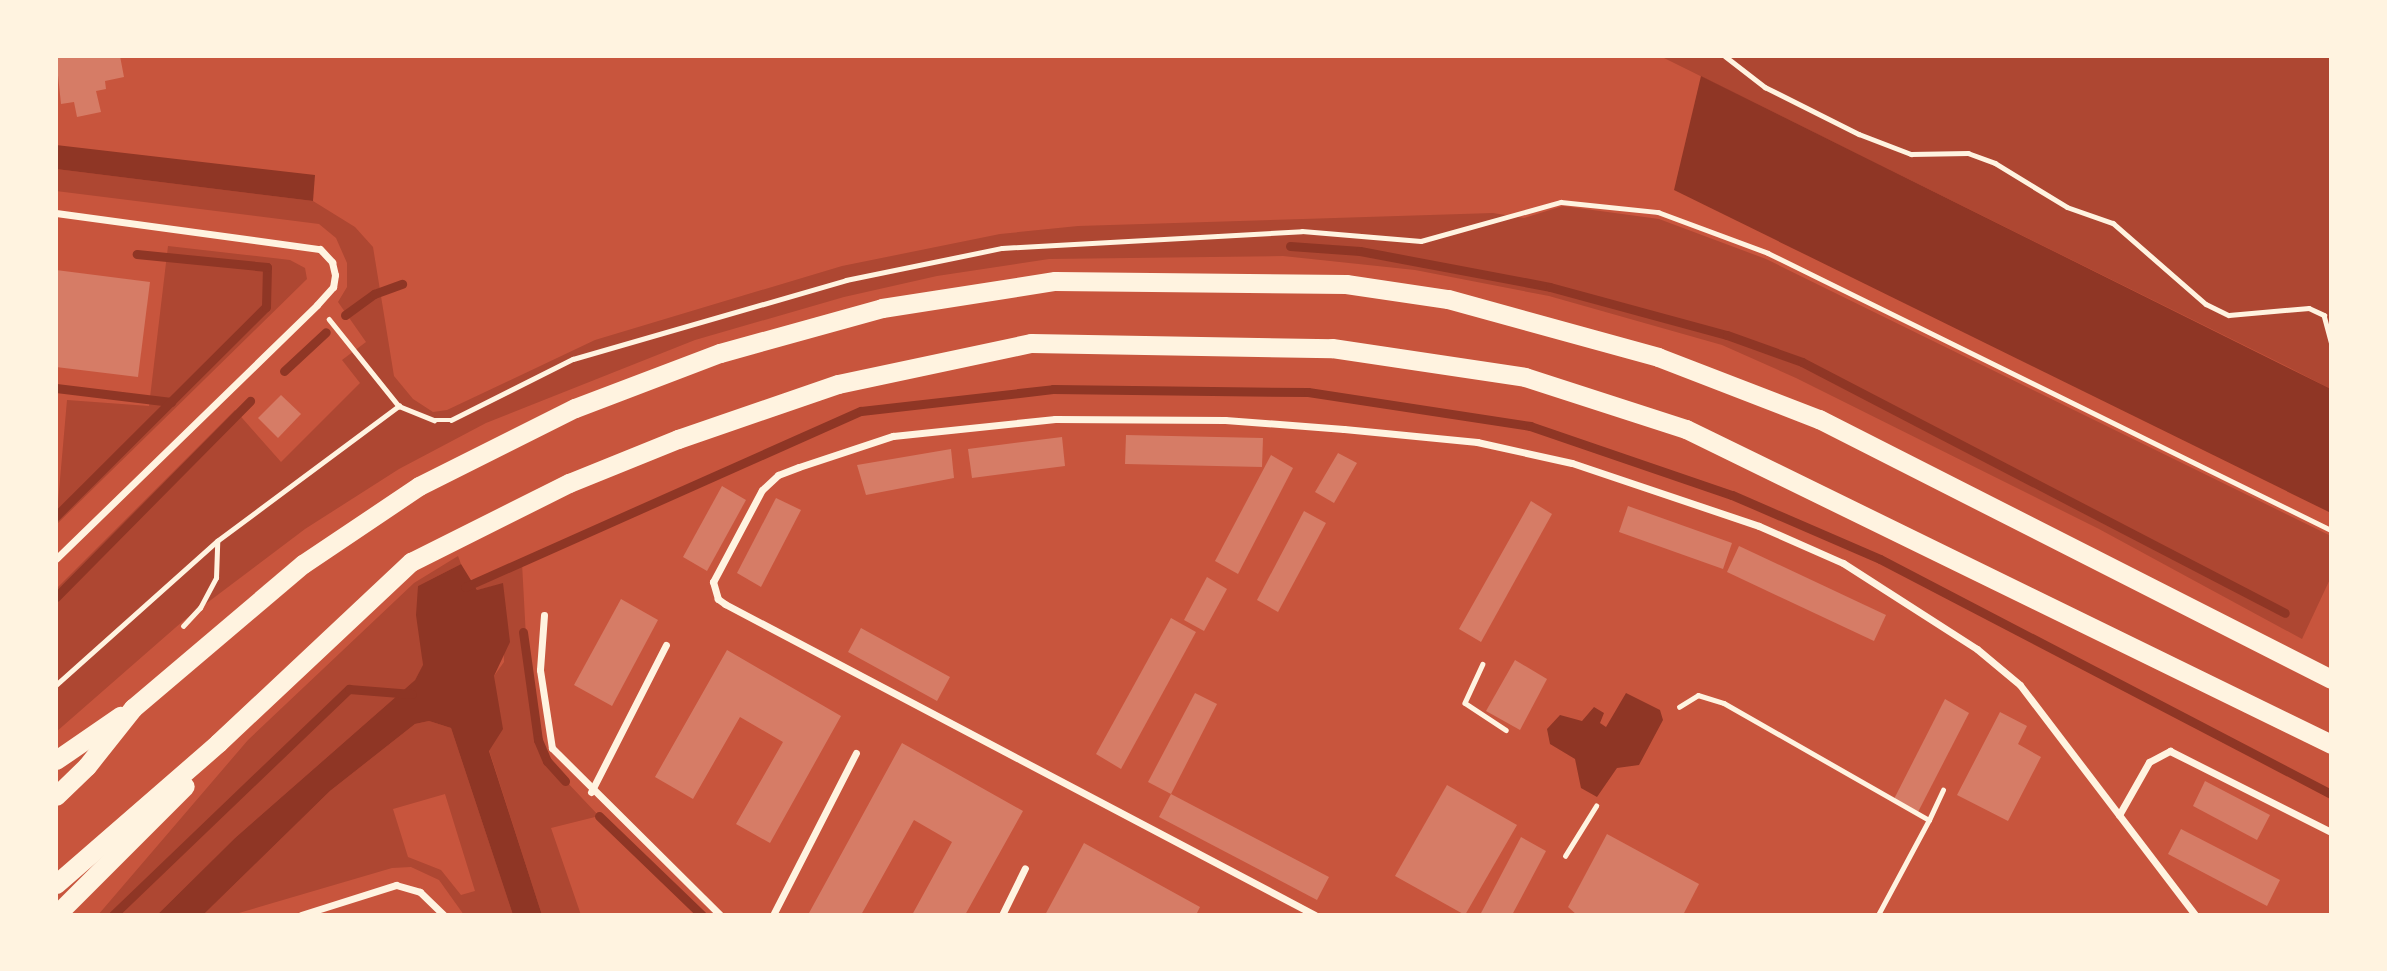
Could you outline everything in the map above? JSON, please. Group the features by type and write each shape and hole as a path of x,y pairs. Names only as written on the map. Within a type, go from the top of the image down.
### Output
{"highway":[{"path":"56,760 133,708 326,548 419,486 575,408 720,354 882,308 1055,281 1346,284 1448,299 1658,358 1819,419 2331,679"},
{"path":"56,884 218,743 411,562 569,482 678,439 838,384 1031,343 1332,348 1525,377 1686,429 2331,744"},
{"path":"56,796 87,766 133,708"},
{"path":"56,915 176,797 218,743"}],"street":[{"path":"56,213 320,250 332,262 335,275 332,287 317,305 56,559"},
{"path":"1315,915 718,599 713,582 762,490 778,475 892,436 1055,419 1225,420 1344,429 1477,442 1572,463 1759,526 1819,552 1933,620 2020,685 2194,915"},
{"path":"544,615 540,670 552,748 591,792 720,915"},
{"path":"591,792 666,645"},
{"path":"2119,815 2149,762 2170,751 2331,832"},
{"path":"773,915 856,753"},
{"path":"1002,915 1025,868"},
{"path":"301,915 396,885 420,892 444,915"}],"path":[{"path":"1725,56 1765,87 1859,134 1911,154 1968,153 1995,163 2067,207 2113,223 2206,304 2229,315 2309,308 2324,315 2331,342"},
{"path":"317,305 399,406"},
{"path":"183,626 200,608 216,578 217,541"},
{"path":"1483,664 1465,703 1506,730"},
{"path":"1679,707 1698,695 1724,703 1929,820"},
{"path":"1878,915 1943,790"},
{"path":"1566,856 1596,806"}],"shaded area":[{"path":"1660,56 2331,56 2331,389 2280,363"},
{"path":"1701,76 2331,389 2331,513 1674,190"},
{"path":"56,145 315,175 313,201 56,169"},
{"path":"56,169 313,201 355,227 373,247 394,376 413,399 433,412 447,410 595,340 842,266 1000,234 1078,226 1493,213 1524,218 1563,206 1659,219 1766,259 2331,536 2331,577 2302,639 2099,529 1796,378 1722,345 1549,296 1415,270 1283,256 1049,259 937,276 844,297 695,340 486,423 399,469 305,529 183,621 56,732 56,589 235,410 281,462 360,383 342,360 366,342 338,302 347,287 347,263 336,238 319,224 56,191"},
{"path":"168,246 290,260 305,268 307,279 56,525 67,400 149,406"},
{"path":"458,556 461,564 418,586 423,666 415,680 235,838 157,915 98,915 248,740 414,583"},
{"path":"522,563 529,694 538,740 547,761 599,816 551,828 581,915 542,915 489,750 494,676 504,662 502,584 477,590 474,583"},
{"path":"461,564 477,590 503,583 510,642 494,676 503,729 489,751 542,915 513,915 451,728 429,721 415,724 330,791 203,915 157,915 235,838 415,680 423,665 416,615 418,586"},
{"path":"1626,693 1660,710 1663,720 1639,765 1617,768 1597,797 1581,788 1575,759 1550,744 1547,729 1560,715 1582,721 1594,707 1604,713 1600,723 1606,727"},
{"path":"429,721 451,728 513,915 464,915 439,880 411,867 392,868 232,915 203,915 330,791 415,724","holes":["445,794 475,891 461,895 441,870 408,857 393,809"]}],"building":[{"path":"56,56 120,56 124,77 105,81 106,89 96,91 101,112 77,117 74,102 61,104"},
{"path":"56,270 150,282 138,377 56,367"},
{"path":"281,395 301,414 278,438 258,418"},
{"path":"1126,435 1263,438 1262,467 1125,464"},
{"path":"1062,437 1065,466 972,478 968,449"},
{"path":"951,449 954,478 866,495 857,465"},
{"path":"1338,453 1357,463 1334,503 1315,492"},
{"path":"1271,455 1293,468 1238,574 1215,561"},
{"path":"722,486 746,500 707,571 683,557"},
{"path":"776,498 801,510 761,587 737,573"},
{"path":"1531,501 1552,514 1481,642 1459,629"},
{"path":"1628,506 1732,543 1723,569 1619,532"},
{"path":"1304,511 1326,523 1278,612 1257,600"},
{"path":"1739,546 1886,615 1874,641 1727,572"},
{"path":"1207,577 1227,589 1204,631 1184,620"},
{"path":"621,599 658,620 612,706 574,685"},
{"path":"1171,618 1196,632 1121,769 1096,754"},
{"path":"861,628 950,677 937,701 848,652"},
{"path":"727,650 841,716 770,843 736,824 783,742 740,717 693,799 655,777"},
{"path":"1515,660 1547,679 1520,730 1486,711"},
{"path":"1195,693 1217,704 1171,794 1148,782"},
{"path":"1945,699 1969,713 1918,812 1894,799"},
{"path":"2000,712 2027,726 2018,744 2041,757 2008,821 1957,795"},
{"path":"902,743 1023,811 965,915 912,915 952,842 914,820 861,915 809,913"},
{"path":"2205,781 2270,815 2257,840 2193,806"},
{"path":"1447,785 1517,825 1465,915 1395,876"},
{"path":"1171,794 1329,877 1317,900 1159,817"},
{"path":"2181,829 2280,880 2267,906 2168,854"},
{"path":"1607,834 1699,884 1683,915 1577,915 1568,907"},
{"path":"1521,837 1546,851 1512,915 1480,915"},
{"path":"1084,843 1200,907 1196,915 1045,915"}],"waterway":[{"path":"1290,246 1360,251 1550,287 1727,335 1802,362 2285,613"},
{"path":"56,516 266,307 267,267 137,254"},
{"path":"345,315 374,294 402,284"},
{"path":"284,371 326,332"},
{"path":"56,388 171,402"},
{"path":"465,587 861,411 1053,389 1308,392 1530,426 1732,495 1880,559 2331,794"},
{"path":"56,597 250,401"},
{"path":"523,632 538,740 547,761 565,781"},
{"path":"113,915 349,689 412,694"},
{"path":"599,816 702,915"}]}
